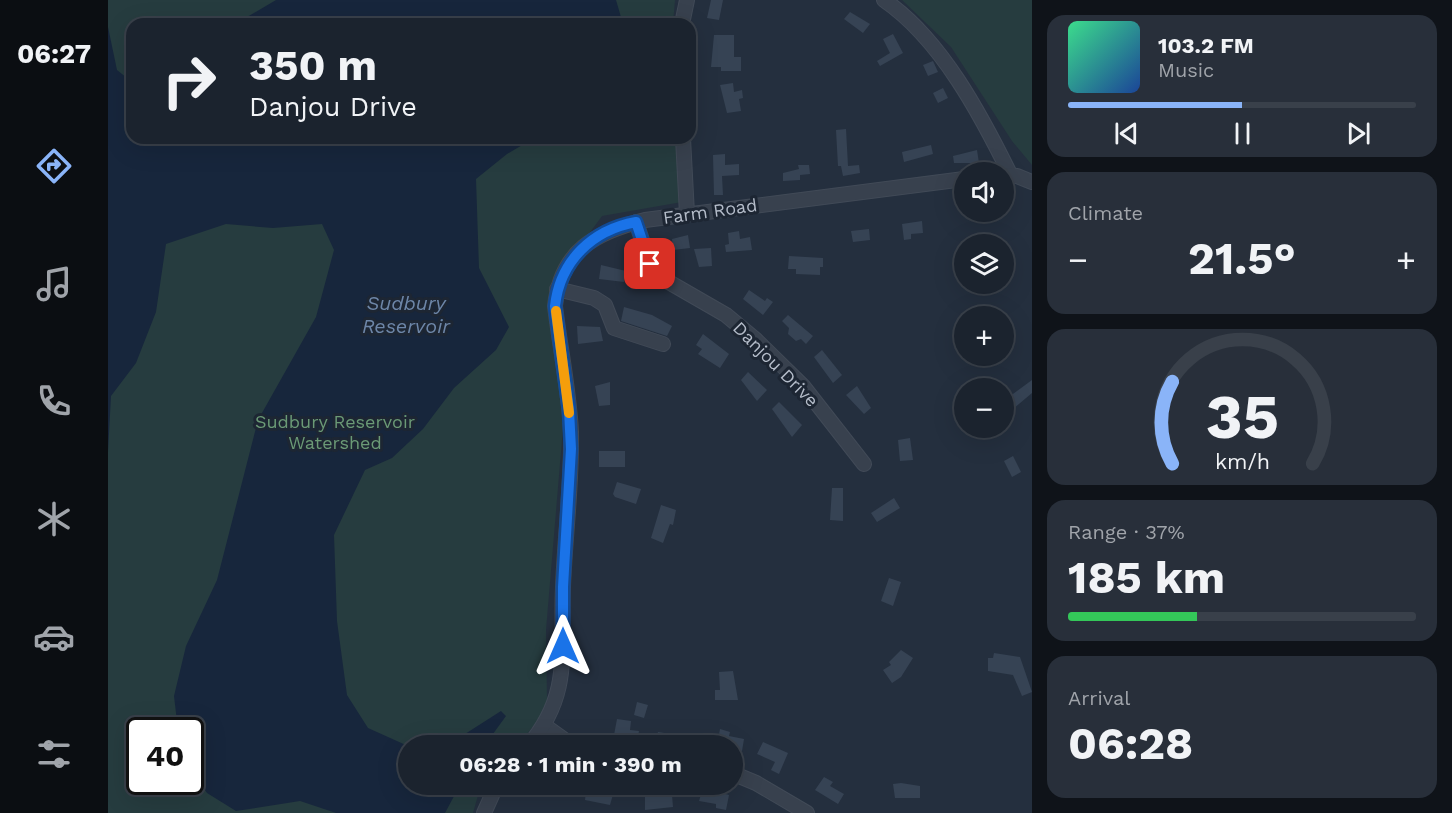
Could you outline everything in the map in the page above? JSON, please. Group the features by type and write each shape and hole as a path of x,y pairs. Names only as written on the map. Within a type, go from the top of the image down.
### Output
{"street":[{"path":"683,18 687,0"},
{"path":"884,0 908,22 959,82 1000,162"},
{"path":"683,144 687,214"},
{"path":"1014,178 1032,182"},
{"name":"Farm Road","path":"537,735 545,726 555,705 563,666 563,587 571,469 569,410 556,317 557,289 566,268 591,240 609,230 636,222 954,180"},
{"name":"Danjou Drive","path":"636,222 650,264 660,277 726,315 756,340 803,386 864,464"},
{"path":"557,289 594,298 605,305 614,328 663,344"},
{"path":"545,726 558,735"},
{"path":"743,778 807,813"},
{"path":"484,813 492,795"}],"green space":[{"name":"Sudbury Reservoir Watershed","path":"108,0 675,0 674,18 126,18 126,144 677,144 682,202 602,216 558,276 554,342 563,428 546,630 547,700 540,719 526,735 398,735 398,795 478,795 473,813 108,813"},
{"path":"902,0 1032,0 1032,165 1012,141 951,47"}],"water":[{"path":"276,0 616,0 621,18 245,18"},
{"name":"Sudbury Reservoir","path":"108,27 117,70 126,77 126,144 524,144 507,154 476,179 479,268 509,327 496,350 454,388 423,429 392,458 365,470 334,535 337,621 347,695 368,728 398,742 398,795 455,795 445,813 336,813 300,801 236,811 207,793 204,789 204,717 176,717 174,696 186,646 217,580 258,420 316,317 334,250 322,224 273,228 226,224 166,244 156,312 136,363 111,396 108,452"},
{"path":"501,711 506,716 492,735 463,735"}],"building":[{"path":"711,0 723,0 719,20 707,18"},
{"path":"850,12 870,24 863,33 844,19"},
{"path":"893,34 903,53 880,66 877,61 890,53 883,39"},
{"path":"714,35 734,35 734,57 741,57 741,71 721,71 721,67 711,67"},
{"path":"933,61 938,72 928,76 923,65"},
{"path":"733,83 734,92 742,90 743,98 739,99 741,111 727,113 720,85"},
{"path":"943,88 948,98 938,103 933,93"},
{"path":"846,129 848,166 859,165 860,173 843,176 841,166 838,166 836,130"},
{"path":"931,145 933,154 904,162 902,152"},
{"path":"977,150 979,162 954,163 953,156"},
{"path":"725,154 725,165 739,164 739,175 722,176 723,195 714,195 713,155"},
{"path":"798,165 809,165 810,174 800,175 800,180 783,181 783,173 799,169"},
{"path":"922,221 923,233 911,234 911,239 904,240 902,224"},
{"path":"869,229 870,240 853,242 851,231"},
{"path":"739,231 740,239 750,237 752,250 726,252 725,245 729,244 728,233"},
{"path":"688,235 690,248 673,250 672,239"},
{"path":"711,248 712,266 699,267 694,249"},
{"path":"789,256 823,258 820,275 796,274 796,269 788,269"},
{"path":"601,265 626,271 624,282 599,279"},
{"path":"749,290 765,301 767,298 773,302 763,315 743,299"},
{"path":"624,307 652,315 672,326 667,336 621,321"},
{"path":"788,315 813,336 806,344 801,339 796,341 788,334 789,328 782,321"},
{"path":"577,326 600,327 603,341 578,344"},
{"path":"703,334 729,354 720,368 698,354 702,349 696,345"},
{"path":"822,350 842,375 833,383 814,357"},
{"path":"748,372 767,390 757,401 741,380"},
{"path":"1032,380 1032,393 1014,408 1014,393"},
{"path":"610,382 610,405 599,406 595,386"},
{"path":"857,386 871,408 864,414 846,395"},
{"path":"779,402 802,425 792,437 772,409"},
{"path":"910,438 913,460 900,461 898,440"},
{"path":"599,451 625,451 625,467 599,467"},
{"path":"1013,456 1021,472 1012,477 1004,461"},
{"path":"617,482 641,489 636,504 615,497 613,494"},
{"path":"832,488 843,488 843,521 830,520"},
{"path":"894,498 900,508 877,522 871,513"},
{"path":"661,505 676,510 673,525 670,524 663,543 651,538"},
{"path":"889,578 901,582 893,606 881,601"},
{"path":"901,650 913,658 901,677 892,683 883,670 891,665 889,662"},
{"path":"994,653 1020,657 1032,692 1022,696 1013,675 988,671 988,658 993,658"},
{"path":"733,671 738,700 715,700 715,690 720,690 719,672"},
{"path":"637,702 648,705 644,718 634,715"},
{"path":"617,719 631,721 630,730 639,731 638,735 614,735"},
{"path":"720,729 730,732 729,735 719,735"},
{"path":"658,732 671,734 671,735 657,735"},
{"path":"763,742 788,753 779,774 771,770 775,762 757,754"},
{"path":"824,777 833,782 830,786 844,794 838,804 815,790"},
{"path":"893,784 920,786 920,798 895,798"},
{"path":"586,795 613,795 610,805 585,800"},
{"path":"672,795 673,807 645,810 645,797"},
{"path":"701,795 729,795 726,810 716,808 716,804 699,801"}],"slow traffic":[{"path":"556,311 569,413"}],"route":[{"path":"563,646 563,587 571,469 571,430 555,306 557,289 566,268 577,253 591,240 609,230 627,224 636,222 650,264"}]}
